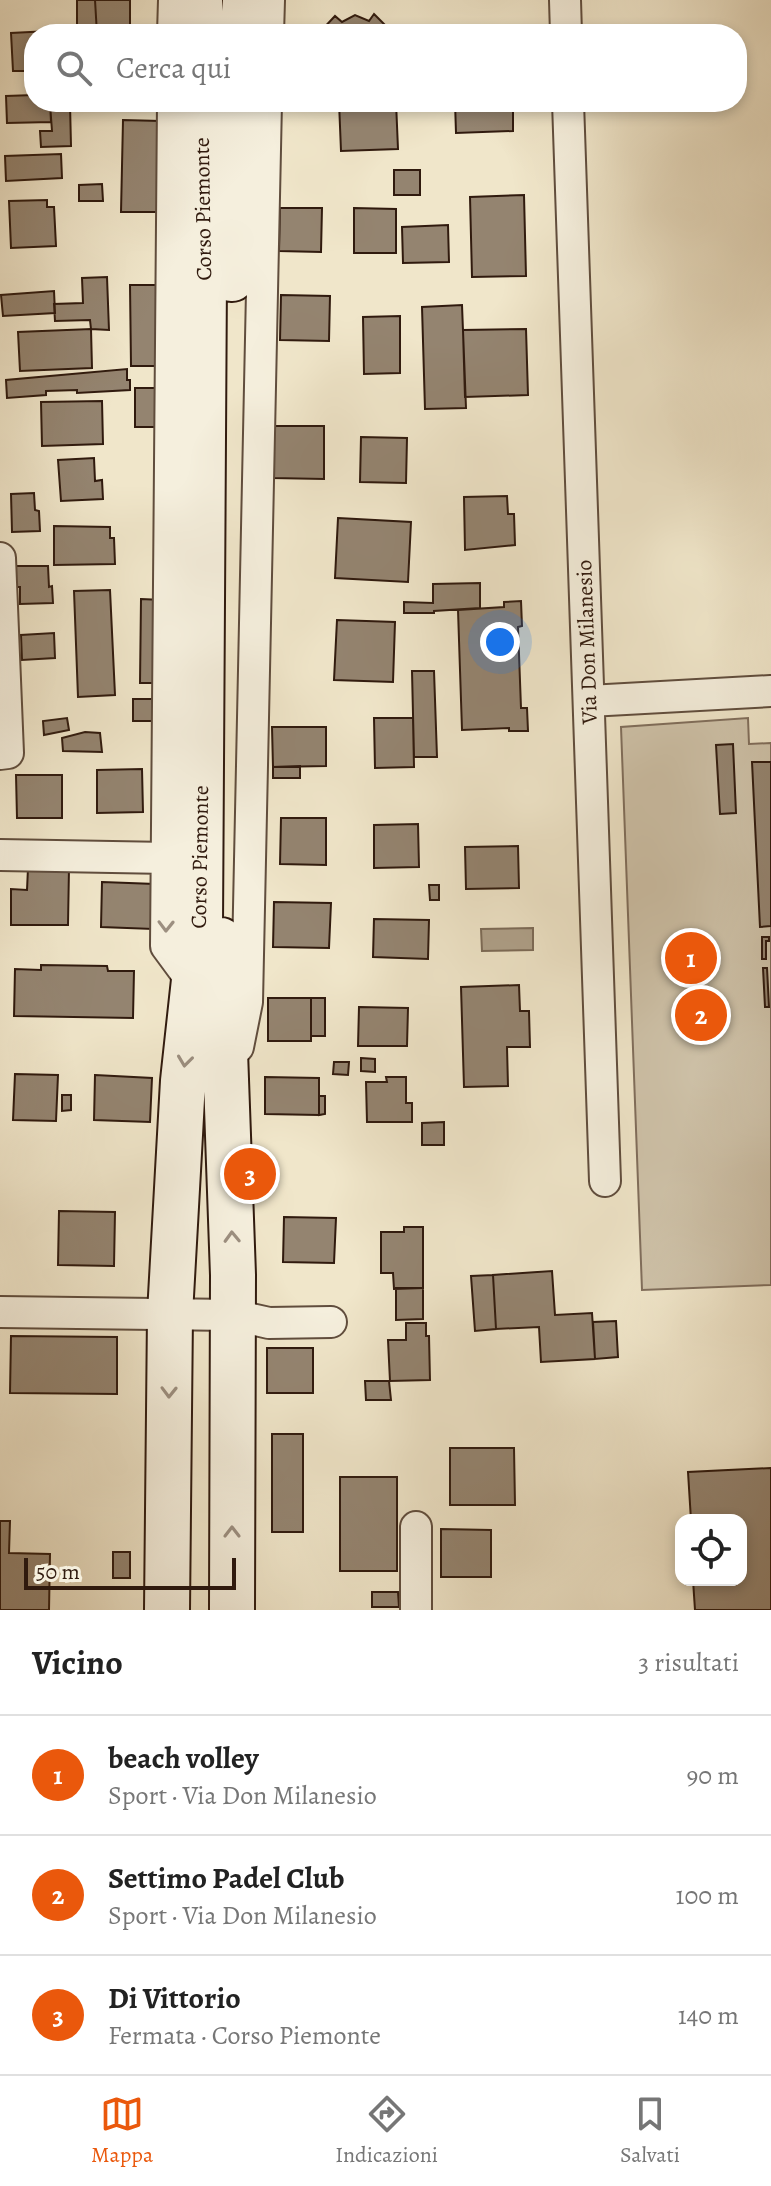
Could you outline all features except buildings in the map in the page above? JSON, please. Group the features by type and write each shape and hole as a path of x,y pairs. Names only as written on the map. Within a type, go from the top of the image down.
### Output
{"main road":[{"path":"200,0 201,24"},
{"path":"244,24 245,0"},
{"name":"Corso Piemonte","path":"203,112 218,276 221,922 233,1315 232,1610"},
{"name":"Corso Piemonte","path":"167,1610 170,1314 183,1081 200,925 218,276 239,112"}],"street":[{"path":"173,24 174,0"},
{"path":"268,24 269,0"},
{"path":"565,0 566,24"},
{"path":"173,112 166,946 194,984"},
{"name":"Corso Piemonte","path":"227,1100 247,1002 266,112"},
{"name":"Via Don Milanesio","path":"568,112 605,1181"},
{"path":"0,558 4,753"},
{"path":"589,701 771,691"},
{"path":"0,855 168,858"},
{"path":"0,1312 233,1315 269,1323 331,1322"},
{"path":"416,1527 416,1610"}],"shaded area":[{"path":"748,718 749,744 771,743 771,1285 642,1290 621,727"},
{"path":"533,928 533,950 482,951 481,929"}],"place":[{"name":"beach volley","path":"691,958"},
{"name":"Settimo Padel Club","path":"701,1015"},
{"name":"Di Vittorio","path":"250,1174"}]}
